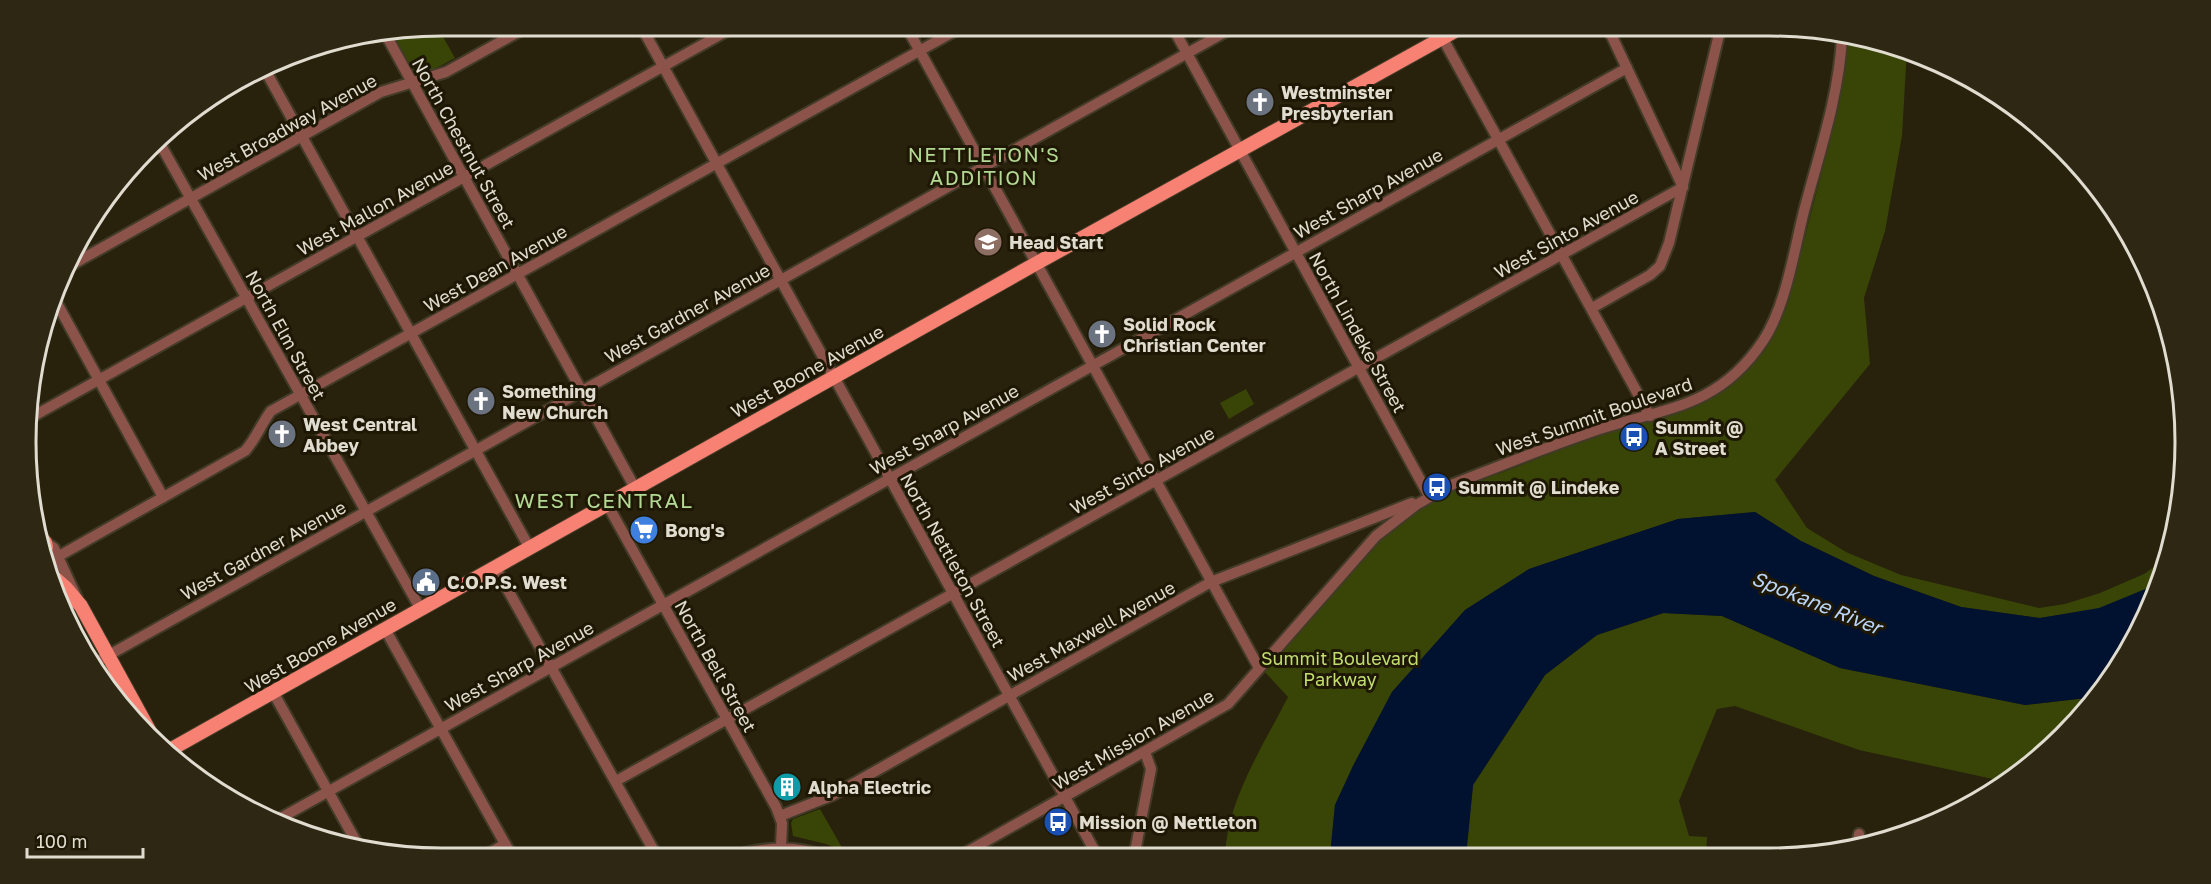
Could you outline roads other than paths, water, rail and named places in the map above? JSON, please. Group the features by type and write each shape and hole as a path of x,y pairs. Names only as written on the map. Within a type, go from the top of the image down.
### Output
{"main road":[{"name":"West Boone Avenue","path":"174,747 1240,150 1431,36"},
{"path":"63,585 81,606 139,712"}],"street":[{"name":"West Broadway Avenue","path":"79,261 381,92 446,72 511,36"},
{"name":"North Nettleton Street","path":"646,36 1093,848"},
{"name":"West Mallon Avenue","path":"37,414 718,36"},
{"path":"912,36 1259,668"},
{"name":"West Dean Avenue","path":"59,556 245,451 255,440 262,423 271,411 946,36"},
{"name":"North Lindeke Street","path":"1178,36 1430,496"},
{"name":"West Gardner Avenue","path":"99,661 1218,36"},
{"path":"1442,36 1650,416"},
{"path":"1612,36 1683,187"},
{"path":"1592,308 1639,282 1660,266 1669,243 1719,36"},
{"name":"North Chestnut Street","path":"388,39 635,488"},
{"name":"West Summit Boulevard","path":"1430,496 1451,485 1590,432 1650,416 1697,400 1736,373 1764,340 1781,299 1829,118 1841,43"},
{"name":"West Sharp Avenue","path":"284,816 1627,68"},
{"path":"268,75 530,547"},
{"name":"North Elm Street","path":"162,148 420,608"},
{"name":"West Sinto Avenue","path":"616,782 1683,187"},
{"path":"59,308 164,496"},
{"name":"West Maxwell Avenue","path":"780,816 833,795 1211,582 1430,496"},
{"name":"West Mission Avenue","path":"974,848 1220,710 1236,696 1376,537 1403,514 1430,496"},
{"name":"North Belt Street","path":"606,504 780,816 781,848"},
{"path":"50,548 54,548 59,556 81,606"},
{"path":"495,567 652,848"},
{"path":"385,629 507,848"},
{"path":"273,692 354,838"},
{"path":"1136,848 1151,769 1145,752"},
{"path":"498,848 505,844"}],"water":[{"name":"Spokane River","path":"1755,512 1801,541 1874,576 1961,607 2040,618 2099,608 2147,588 2121,645 2083,698 2025,705 1840,668 1722,616 1663,613 1597,635 1545,675 1473,785 1467,848 1331,848 1335,805 1392,692 1465,610 1529,569 1678,519"}],"place":[{"name":"Westminster Presbyterian","path":"1260,102"},
{"name":"Head Start","path":"988,242"},
{"name":"Solid Rock Christian Center","path":"1102,334"},
{"name":"Something New Church","path":"481,401"},
{"name":"West Central Abbey","path":"282,434"},
{"name":"Summit @ A Street","path":"1634,437"},
{"name":"Summit @ Lindeke","path":"1437,487"},
{"name":"Bong's","path":"644,530"},
{"name":"C.O.P.S. West","path":"426,582"},
{"name":"Alpha Electric","path":"787,787"},
{"name":"Mission @ Nettleton","path":"1058,822"}],"district":[{"name":"NETTLETON'S ADDITION","path":"984,166"},
{"name":"WEST CENTRAL","path":"604,500"}],"park label":[{"name":"Summit Boulevard Parkway","path":"1340,668"}]}
